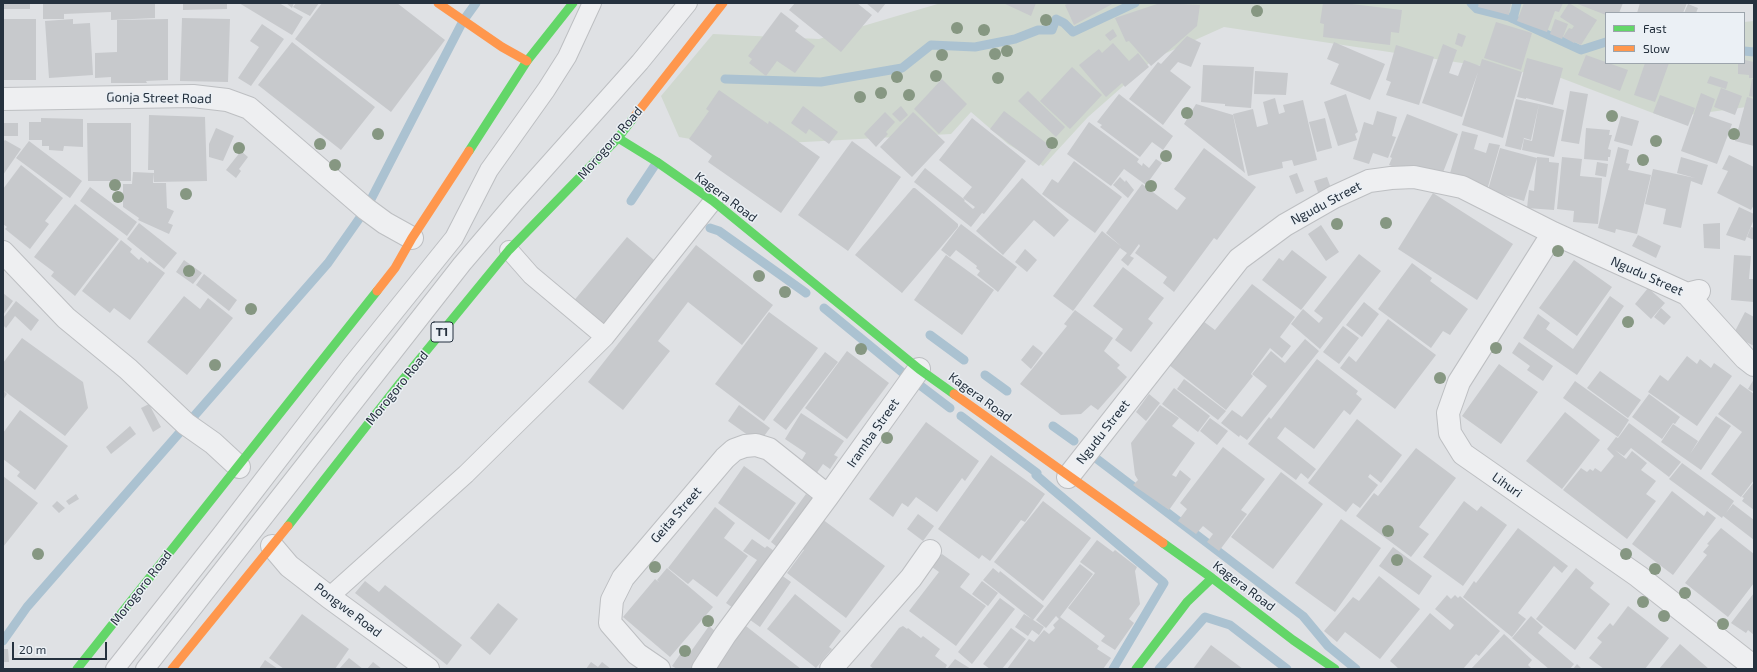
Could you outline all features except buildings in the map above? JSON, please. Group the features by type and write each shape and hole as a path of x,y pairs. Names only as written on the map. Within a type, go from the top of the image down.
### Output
{"main road":[{"path":"438,3 496,43 527,61"},
{"name":"Morogoro Road","path":"77,669 239,467 395,268 412,238 527,61 573,3"},
{"name":"Morogoro Road","path":"172,669 272,546 400,383 509,250 618,138 723,3"},
{"name":"Kagera Road","path":"618,138 658,162 713,201 919,369 1068,477 1212,578 1293,640 1334,669"},
{"path":"1136,669 1187,602 1212,578"}],"street":[{"name":"Gonja Street Road","path":"3,99 193,96 226,100 249,108 366,209 385,223 412,238"},
{"name":"Ngudu Street","path":"1068,477 1239,259 1285,225 1334,197 1369,181 1414,177 1462,187 1553,233 1693,293 1745,358 1754,365"},
{"name":"Lihuri","path":"1553,233 1459,382 1448,413 1450,433 1463,454 1638,576 1754,667"},
{"path":"3,252 66,318 128,369 186,424 213,443 239,467"},
{"name":"Iramba Street","path":"702,669 725,635 828,496 919,369"},
{"name":"Geita Street","path":"659,669 637,654 610,623 612,600 623,578 725,458 734,450 745,446 756,445 769,449 828,496"},
{"name":"Pongwe Road","path":"272,546 289,566 428,669"},
{"path":"831,669 911,578 930,551"}],"lane":[{"path":"115,669 350,367 454,238 489,170 546,90 567,57 592,3"},
{"name":"Morogoro Road","path":"145,669 462,264 520,196 640,62 688,3"},
{"path":"329,597 466,474 605,337 713,201"},
{"path":"509,250 531,275 605,337"}],"shaded area":[{"path":"941,3 1583,3 1622,12 1605,12 1605,64 1745,64 1745,22 1754,21 1754,106 1666,118 1561,78 1224,27 1155,58 1088,117 1043,166 1008,144 971,112 951,134 731,146 679,137 661,96 713,34 819,39"}],"waterway":[{"path":"3,641 27,607 328,263 366,209 463,21 476,3"},
{"path":"725,79 821,82 902,68 931,45 975,47 1015,39 1038,30 1052,30 1056,19 1064,23 1073,32 1135,3"},
{"path":"1471,3 1477,9 1509,17 1581,50 1605,42"},
{"path":"1513,19 1517,3"},
{"path":"1745,51 1754,52"},
{"path":"631,201 657,162"},
{"path":"710,228 719,231 806,293"},
{"path":"824,308 908,377"},
{"path":"930,335 964,360"},
{"path":"985,375 1007,391"},
{"path":"921,386 950,408"},
{"path":"961,416 1037,473 1036,475 1051,488 1163,582"},
{"path":"1053,426 1074,441"},
{"path":"1097,459 1303,616 1328,646 1356,669"},
{"path":"1113,669 1164,583"},
{"path":"1159,669 1205,617 1230,625 1287,669"}],"traffic: fast":[{"path":"469,151 527,61 573,3"},
{"path":"288,526 400,383 509,250 618,138 634,117"},
{"path":"618,138 657,162 713,201 919,369 954,394"},
{"path":"77,669 377,291"},
{"path":"1163,543 1212,578 1293,640 1335,669"},
{"path":"1136,669 1187,602 1212,578"}],"traffic: slow":[{"path":"438,3 502,47 527,61"},
{"path":"634,117 723,3"},
{"path":"377,291 395,268 412,238 469,151"},
{"path":"954,394 1163,543"},
{"path":"172,669 288,526"}]}
